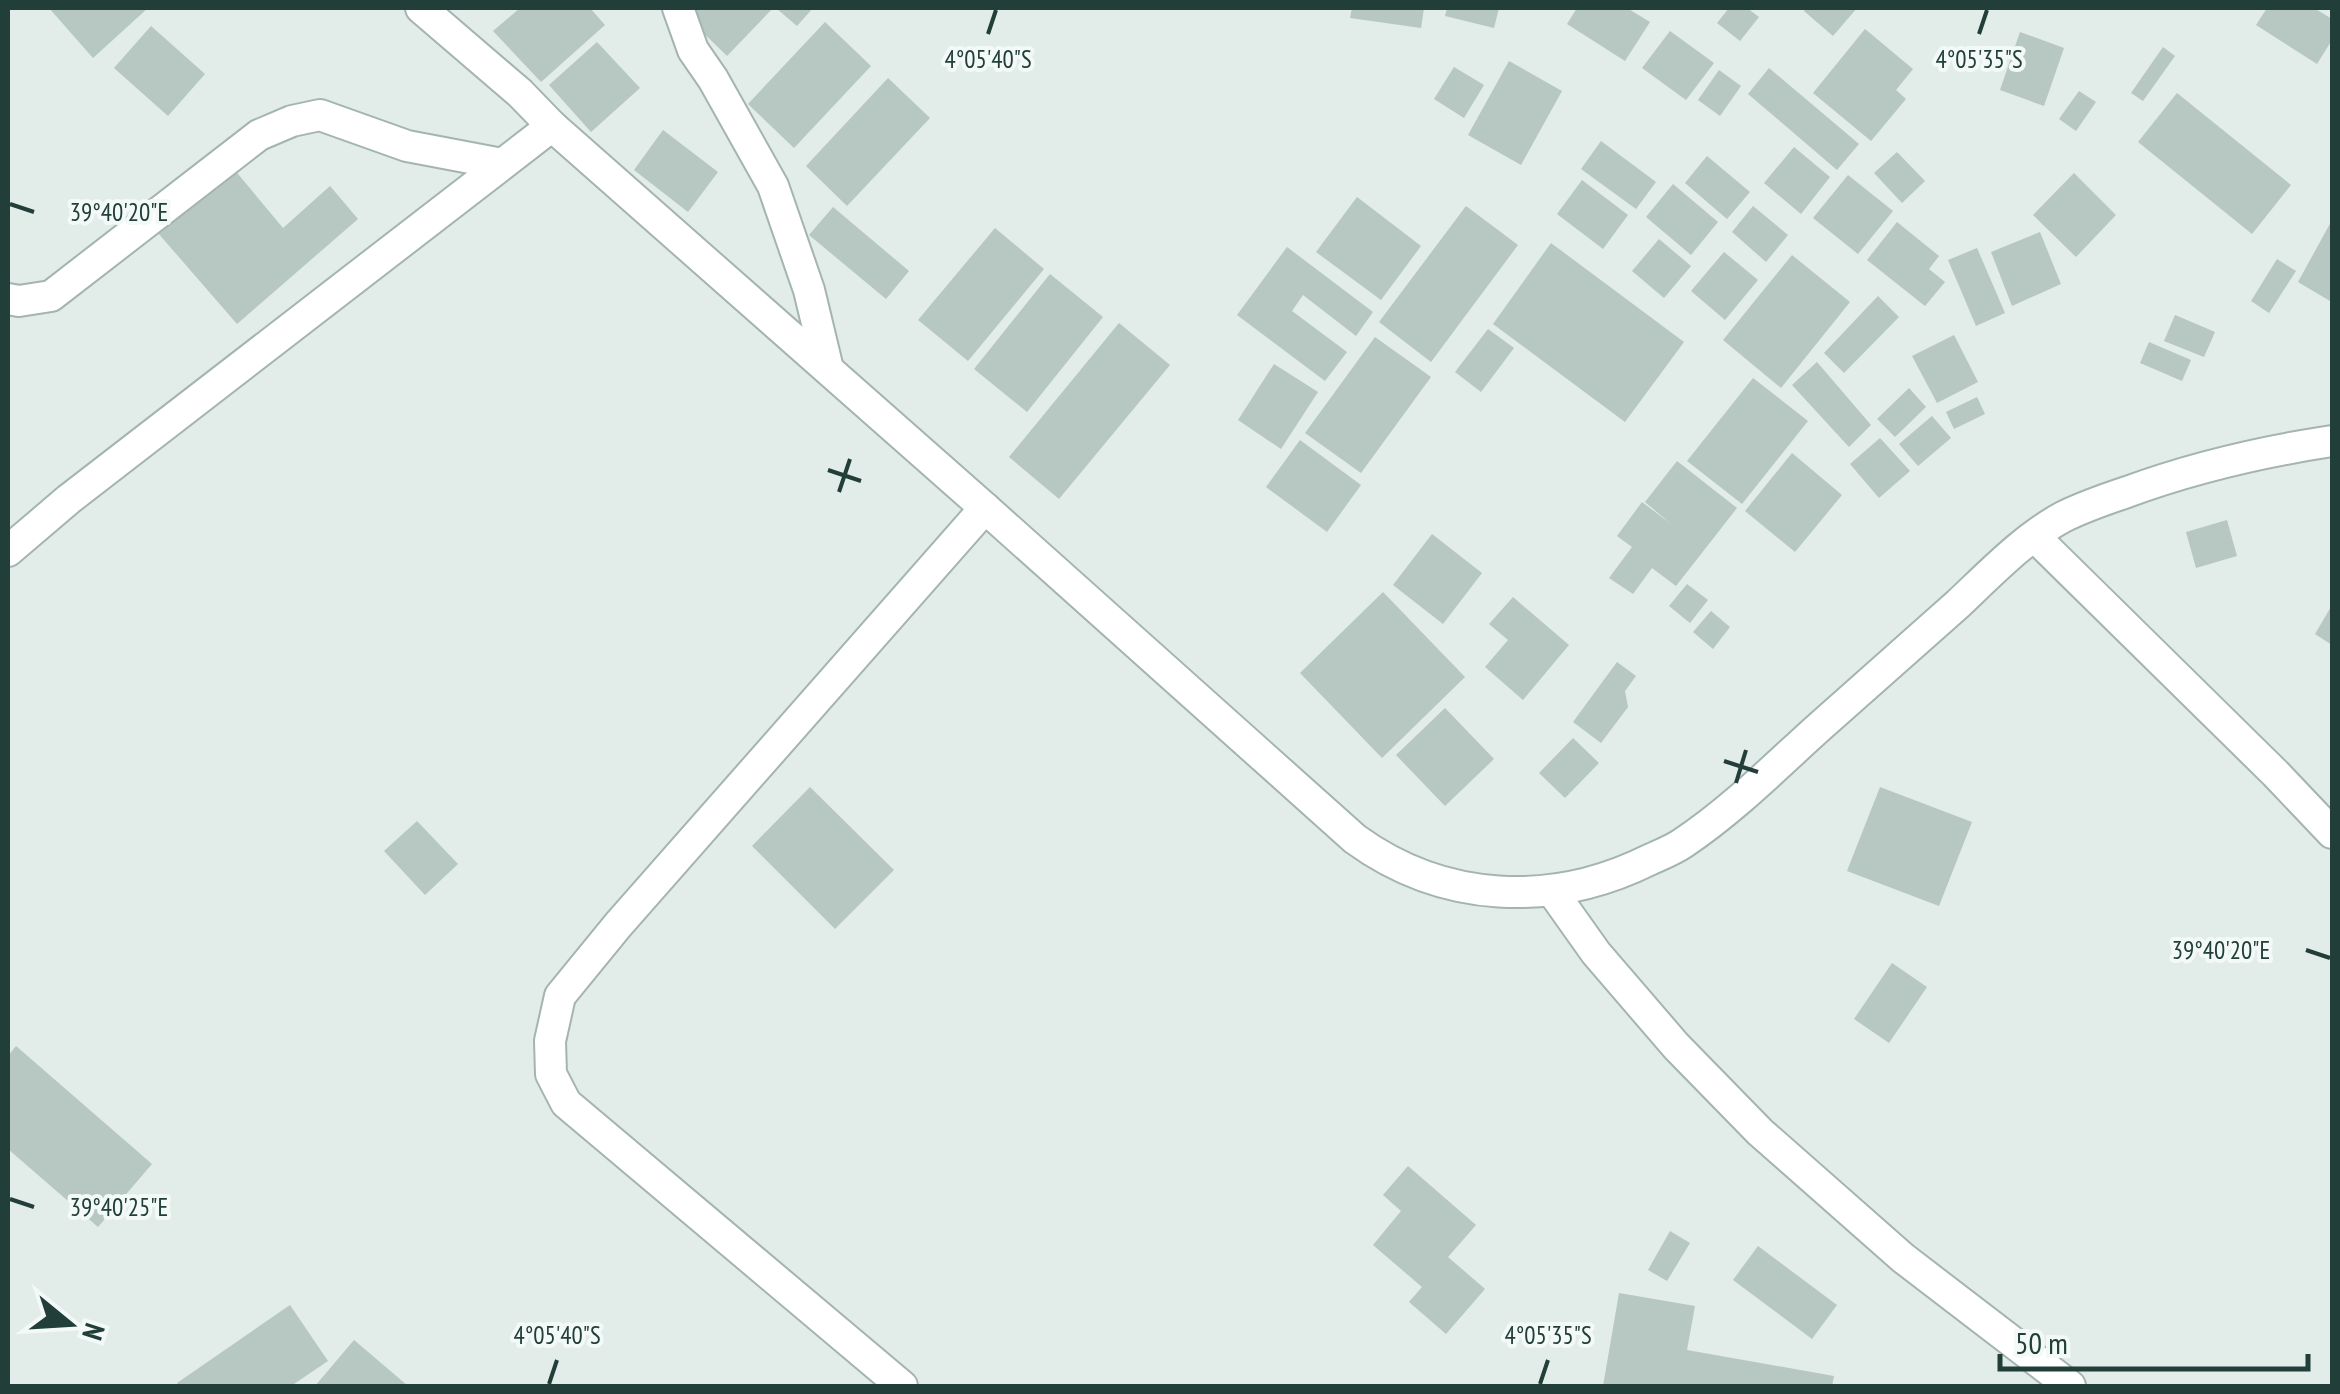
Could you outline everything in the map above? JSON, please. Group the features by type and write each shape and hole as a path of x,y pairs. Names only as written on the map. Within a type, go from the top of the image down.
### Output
{"street":[{"path":"421,8 520,92 552,126 1317,806 1376,855 1429,880 1511,892 1552,891 1637,866 1681,844 1757,784 2035,537 2063,518 2180,472 2261,452 2332,441"},
{"path":"678,8 693,50 773,186 809,290 828,369"},
{"path":"8,300 19,302 51,296 259,135 292,121 320,116 407,146 502,164"},
{"path":"8,551 69,499 552,126"},
{"path":"902,1386 566,1103 550,1074 550,1042 560,996 985,508"},
{"path":"2035,537 2332,833"},
{"path":"1552,891 1596,953 1676,1046 1760,1132 1903,1258 2070,1386"}],"building":[{"path":"49,8 148,8 93,58"},
{"path":"520,8 590,8 605,25 541,82 493,31"},
{"path":"688,8 773,8 727,56 683,13"},
{"path":"776,8 813,8 797,26"},
{"path":"1352,8 1424,8 1421,28 1350,18"},
{"path":"1447,8 1499,8 1494,28 1445,16"},
{"path":"1577,8 1627,8 1650,22 1625,61 1567,24"},
{"path":"1729,8 1747,8 1759,17 1740,41 1717,23"},
{"path":"1857,8 1833,36 1804,11"},
{"path":"2267,8 2314,8 2332,19 2332,40 2317,64 2256,25"},
{"path":"825,22 871,66 794,148 748,104"},
{"path":"151,26 205,74 168,116 114,68"},
{"path":"1865,29 1913,69 1896,90 1906,99 1871,141 1813,93"},
{"path":"1670,31 1714,63 1686,100 1642,68"},
{"path":"2020,32 2064,48 2044,106 2000,90"},
{"path":"597,42 640,88 591,132 549,85"},
{"path":"2163,47 2175,56 2143,101 2131,93"},
{"path":"1509,61 1562,91 1521,165 1468,135"},
{"path":"1454,67 1484,85 1464,118 1434,99"},
{"path":"1769,68 1859,144 1837,170 1748,94"},
{"path":"1719,70 1741,86 1720,116 1698,100"},
{"path":"888,78 930,118 847,206 806,166"},
{"path":"2079,91 2096,102 2076,131 2059,119"},
{"path":"2177,93 2291,185 2252,234 2138,142"},
{"path":"663,130 718,172 688,212 634,170"},
{"path":"1601,141 1656,182 1636,209 1581,169"},
{"path":"1794,147 1830,177 1801,214 1764,183"},
{"path":"1897,152 1925,181 1902,203 1874,173"},
{"path":"1707,156 1750,192 1727,219 1685,183"},
{"path":"233,168 283,228 330,186 358,219 237,324 158,233"},
{"path":"2074,173 2116,215 2076,257 2033,215"},
{"path":"1848,175 1893,211 1858,254 1813,218"},
{"path":"1582,180 1628,215 1603,249 1557,214"},
{"path":"1673,184 1718,222 1691,255 1646,217"},
{"path":"1357,197 1421,246 1381,300 1316,252"},
{"path":"1466,206 1518,245 1431,362 1379,322"},
{"path":"1753,206 1788,235 1766,262 1732,232"},
{"path":"833,207 909,271 886,299 809,235"},
{"path":"2332,220 2332,297 2330,301 2298,282"},
{"path":"1897,222 1939,256 1929,269 1945,282 1925,306 1867,260"},
{"path":"995,228 1044,269 968,361 918,320"},
{"path":"2040,232 2061,284 2012,306 1991,252"},
{"path":"1659,239 1691,266 1664,298 1632,271"},
{"path":"1551,243 1684,342 1625,422 1493,324"},
{"path":"1287,247 1373,312 1356,336 1303,295 1292,311 1347,352 1325,381 1237,315"},
{"path":"1977,248 2005,313 1976,326 1948,260"},
{"path":"1724,252 1758,280 1725,320 1691,291"},
{"path":"1792,255 1850,302 1781,388 1723,340"},
{"path":"2277,259 2296,271 2269,313 2251,301"},
{"path":"1050,274 1103,317 1027,412 974,369"},
{"path":"1878,296 1899,317 1844,373 1824,353"},
{"path":"2175,315 2215,332 2204,357 2164,341"},
{"path":"1119,323 1170,365 1059,499 1009,457"},
{"path":"1488,329 1514,348 1481,392 1455,372"},
{"path":"1954,335 1978,382 1937,403 1912,356"},
{"path":"1375,337 1431,377 1361,473 1305,433"},
{"path":"2149,342 2191,360 2182,381 2140,363"},
{"path":"1817,362 1871,425 1849,447 1792,385"},
{"path":"1274,364 1318,392 1281,449 1238,420"},
{"path":"1753,378 1808,421 1742,504 1687,461"},
{"path":"1909,388 1926,407 1895,437 1877,419"},
{"path":"1977,397 1985,414 1954,429 1946,412"},
{"path":"1932,416 1951,438 1918,466 1899,444"},
{"path":"1880,438 1910,471 1879,498 1850,464"},
{"path":"1300,440 1361,485 1327,532 1266,487"},
{"path":"1792,453 1842,495 1795,552 1745,511"},
{"path":"1677,461 1737,508 1676,586 1652,568 1633,594 1609,578 1632,547 1617,536 1642,502 1671,524 1645,502"},
{"path":"2227,520 2237,556 2196,568 2186,532"},
{"path":"1432,534 1482,573 1443,624 1393,585"},
{"path":"1687,584 1708,600 1690,623 1669,606"},
{"path":"1383,592 1465,677 1382,758 1300,673"},
{"path":"1513,597 1569,645 1523,700 1485,667 1508,640 1489,624"},
{"path":"2332,605 2332,645 2315,634"},
{"path":"1711,611 1730,627 1713,649 1693,632"},
{"path":"1617,662 1636,676 1625,691 1628,707 1601,743 1573,722"},
{"path":"1445,708 1494,759 1445,806 1396,755"},
{"path":"1573,738 1599,763 1565,798 1539,773"},
{"path":"810,787 894,870 835,929 752,846"},
{"path":"1880,787 1972,822 1939,906 1847,871"},
{"path":"417,821 458,864 425,895 384,851"},
{"path":"1892,963 1927,987 1889,1043 1854,1019"},
{"path":"16,1046 152,1164 98,1227 8,1149 8,1056"},
{"path":"1408,1166 1476,1225 1448,1257 1485,1289 1446,1334 1409,1302 1422,1287 1373,1245 1401,1211 1383,1195"},
{"path":"1670,1231 1690,1243 1667,1281 1648,1270"},
{"path":"1758,1246 1837,1305 1812,1339 1733,1280"},
{"path":"1619,1293 1695,1306 1687,1350 1834,1376 1832,1386 1603,1386"},
{"path":"290,1305 328,1361 291,1386 179,1386 177,1383"},
{"path":"354,1340 408,1386 315,1386"}]}
